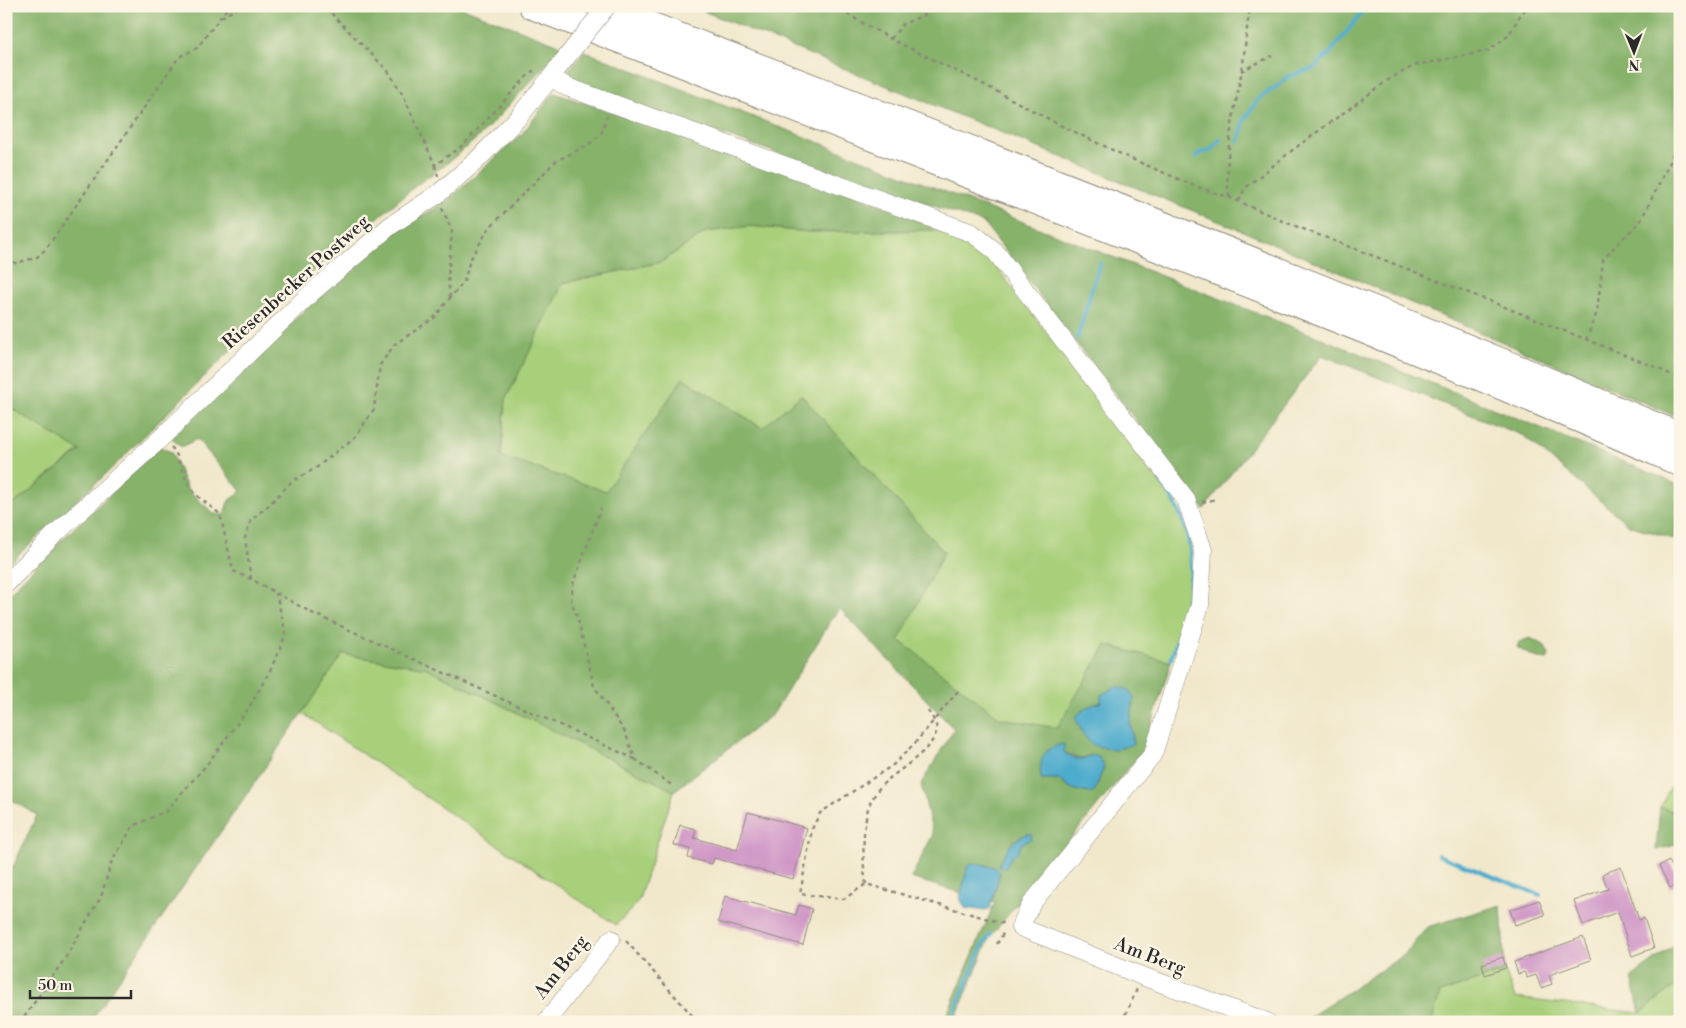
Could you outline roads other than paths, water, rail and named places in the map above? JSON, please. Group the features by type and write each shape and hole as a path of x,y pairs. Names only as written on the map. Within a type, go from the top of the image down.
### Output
{"highway":[{"path":"532,6 952,167 1434,358 1680,463"},
{"path":"600,6 1200,238 1680,436"}],"street":[{"name":"Riesenbecker Postweg","path":"6,584 54,535 160,438 310,294 390,226 438,194 495,143 607,6"},
{"name":"Am Berg","path":"554,73 567,87 972,233 994,250 1186,499 1203,550 1200,605 1153,754 1032,903 1020,927 1142,976 1267,1022"},
{"name":"Am Berg","path":"546,1022 617,939"}],"water":[{"path":"1117,686 1130,690 1134,698 1130,723 1134,744 1114,750 1092,745 1084,736 1075,717 1087,707 1101,702 1101,695"},
{"path":"1064,744 1064,752 1069,756 1079,759 1090,756 1099,757 1104,767 1094,792 1074,790 1058,779 1041,779 1041,766 1044,755 1051,748"},
{"path":"1026,834 1032,834 1031,839 1021,844 1017,854 1012,855 1005,869 998,865 1012,844"},
{"path":"972,863 995,867 1000,872 990,908 986,911 965,908 960,898 968,865"}],"waterway":[{"path":"1239,142 1244,120 1259,98 1279,85 1287,77 1314,68 1330,53 1367,6"},
{"path":"1196,157 1201,152 1208,152 1220,140"},
{"path":"1077,338 1100,263"},
{"path":"1160,480 1175,502 1184,524 1191,567 1185,611 1171,659"},
{"path":"1438,855 1540,895"},
{"path":"950,1022 984,943 991,934"}]}
